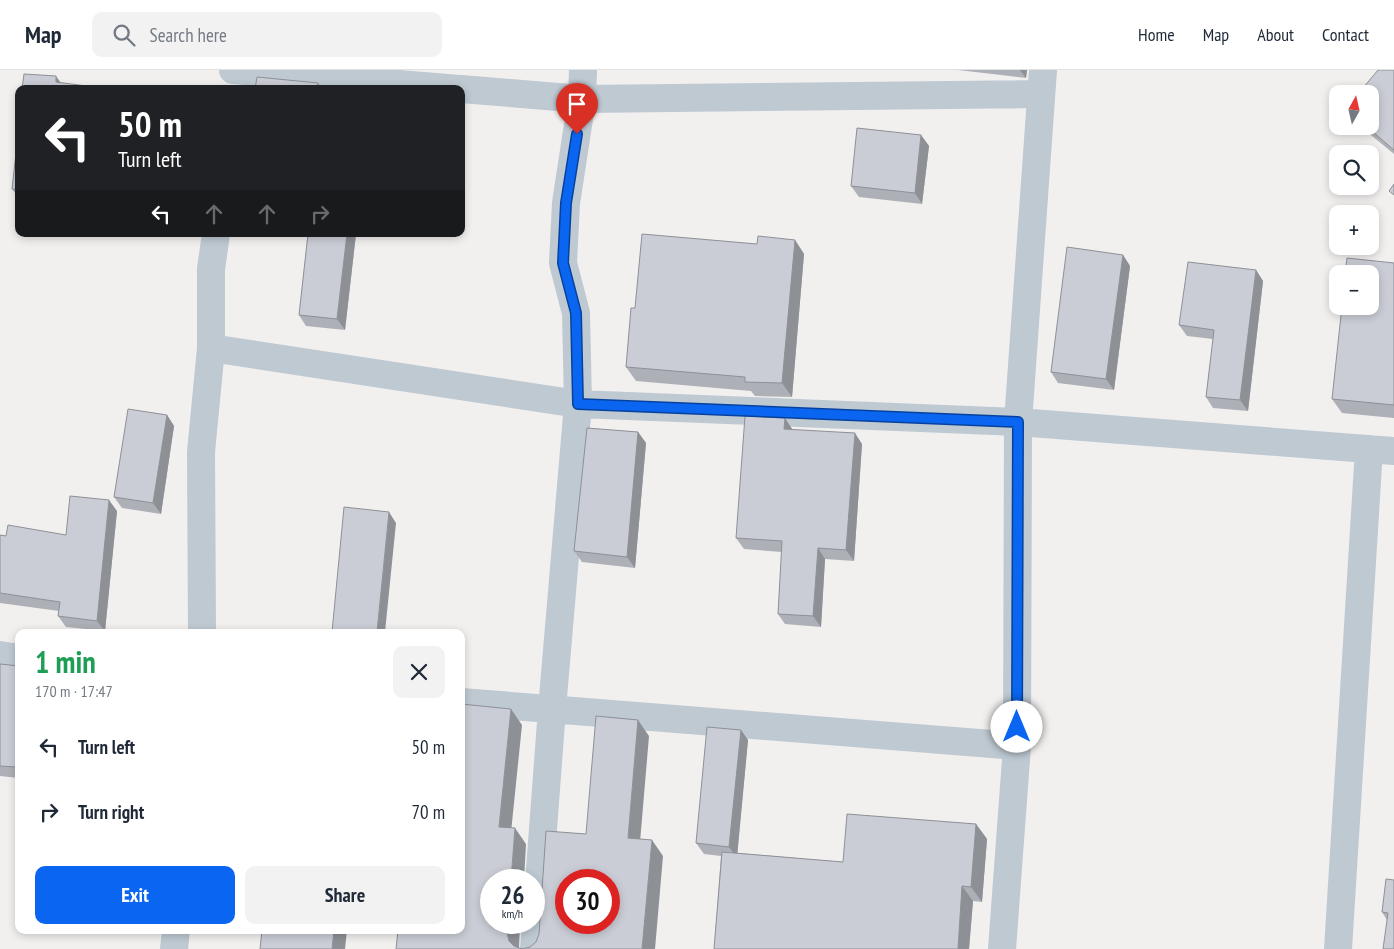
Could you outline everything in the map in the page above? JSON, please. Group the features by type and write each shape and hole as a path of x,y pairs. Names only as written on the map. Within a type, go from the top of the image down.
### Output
{"street":[{"path":"220,85 221,70"},
{"path":"233,70 412,85"},
{"path":"534,949 578,404 576,313 563,263 566,203 582,99 583,70"},
{"path":"465,89 582,99 1042,82 1018,422 1017,746 1002,949"},
{"path":"202,629 201,452 211,348 211,269 216,237"},
{"path":"211,348 578,404 1018,422 1382,450 1338,949"},
{"path":"0,655 15,657"},
{"path":"465,702 1017,746"},
{"path":"174,949 176,934"}],"building":[{"path":"1378,70 1394,70 1394,150 1376,135 1379,135 1379,85 1366,85"},
{"path":"24,74 56,76 56,82 79,85 23,85"},
{"path":"257,77 318,83 318,85 256,85"},
{"path":"857,128 921,135 915,193 851,186"},
{"path":"15,162 15,189 12,189"},
{"path":"1394,184 1394,195 1389,191"},
{"path":"642,234 757,244 758,236 795,240 782,383 745,382 745,377 626,367 631,308 635,308"},
{"path":"308,237 347,237 337,319 299,315"},
{"path":"1067,247 1123,255 1106,379 1051,372"},
{"path":"1347,258 1394,263 1394,405 1332,399 1341,315 1379,315 1379,265 1346,265"},
{"path":"1188,262 1256,270 1240,400 1206,397 1214,330 1179,325"},
{"path":"128,409 167,415 153,503 114,497"},
{"path":"745,416 785,418 784,429 855,433 846,550 818,548 813,616 778,614 782,541 736,538"},
{"path":"587,428 638,432 627,557 574,551"},
{"path":"70,496 109,500 97,621 58,616 60,602 0,593 0,535 6,536 8,525 66,535"},
{"path":"344,507 389,512 377,629 332,629"},
{"path":"0,664 15,666 15,767 0,766"},
{"path":"465,704 511,709 499,827 515,828 512,869 480,869 480,934 507,934 509,941 514,946 522,949 396,949 398,934 465,934"},
{"path":"596,716 638,720 628,838 652,840 642,949 522,949 530,947 536,942 539,934 545,934 545,869 543,869 546,831 586,834"},
{"path":"707,727 741,730 729,847 696,843"},
{"path":"847,814 976,824 971,887 962,886 958,949 714,949 722,852 843,862"},
{"path":"1386,879 1394,880 1394,949 1383,949 1388,913 1382,912"},
{"path":"262,934 334,934 332,949 260,949"}],"route":[{"path":"577,134 566,203 563,263 576,313 578,404 1018,422 1017,727"}]}
